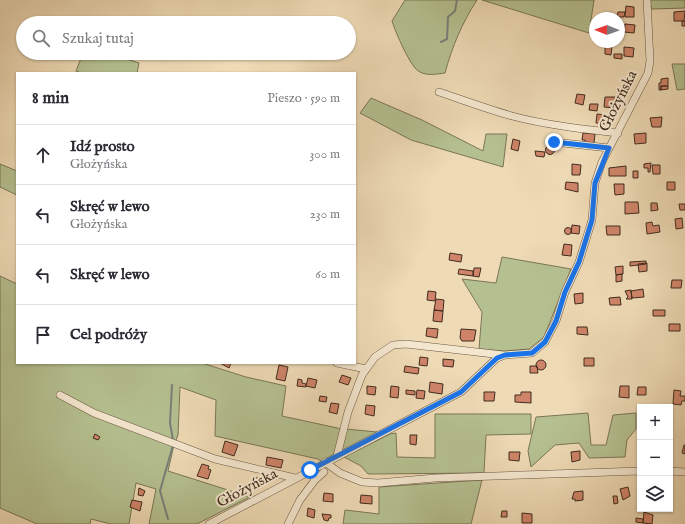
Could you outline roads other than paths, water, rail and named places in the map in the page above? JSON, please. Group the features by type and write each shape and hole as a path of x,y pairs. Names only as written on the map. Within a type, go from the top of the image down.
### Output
{"street":[{"name":"Głożyńska","path":"209,524 461,392 497,358 505,355 532,353 545,342 556,321 565,292 579,262 592,220 595,183 609,148 648,73 650,61 647,0"},
{"path":"440,92 480,107 513,116 572,127 618,133"},
{"path":"554,142 609,148"},
{"path":"338,456 348,412 362,375 375,357 393,344 406,344 505,355"},
{"path":"342,364 366,369"},
{"path":"60,395 94,413 215,459 295,478"},
{"path":"325,462 340,473 362,482 378,483 435,478 637,471"},
{"path":"310,470 315,480"},
{"path":"673,471 685,472"},
{"path":"288,524 300,500 315,480 324,472"}],"waterway":[{"path":"441,42 447,39 448,17 455,11 457,0"},
{"path":"172,385 170,423 173,440"},
{"path":"168,519 160,491 173,445"}]}
